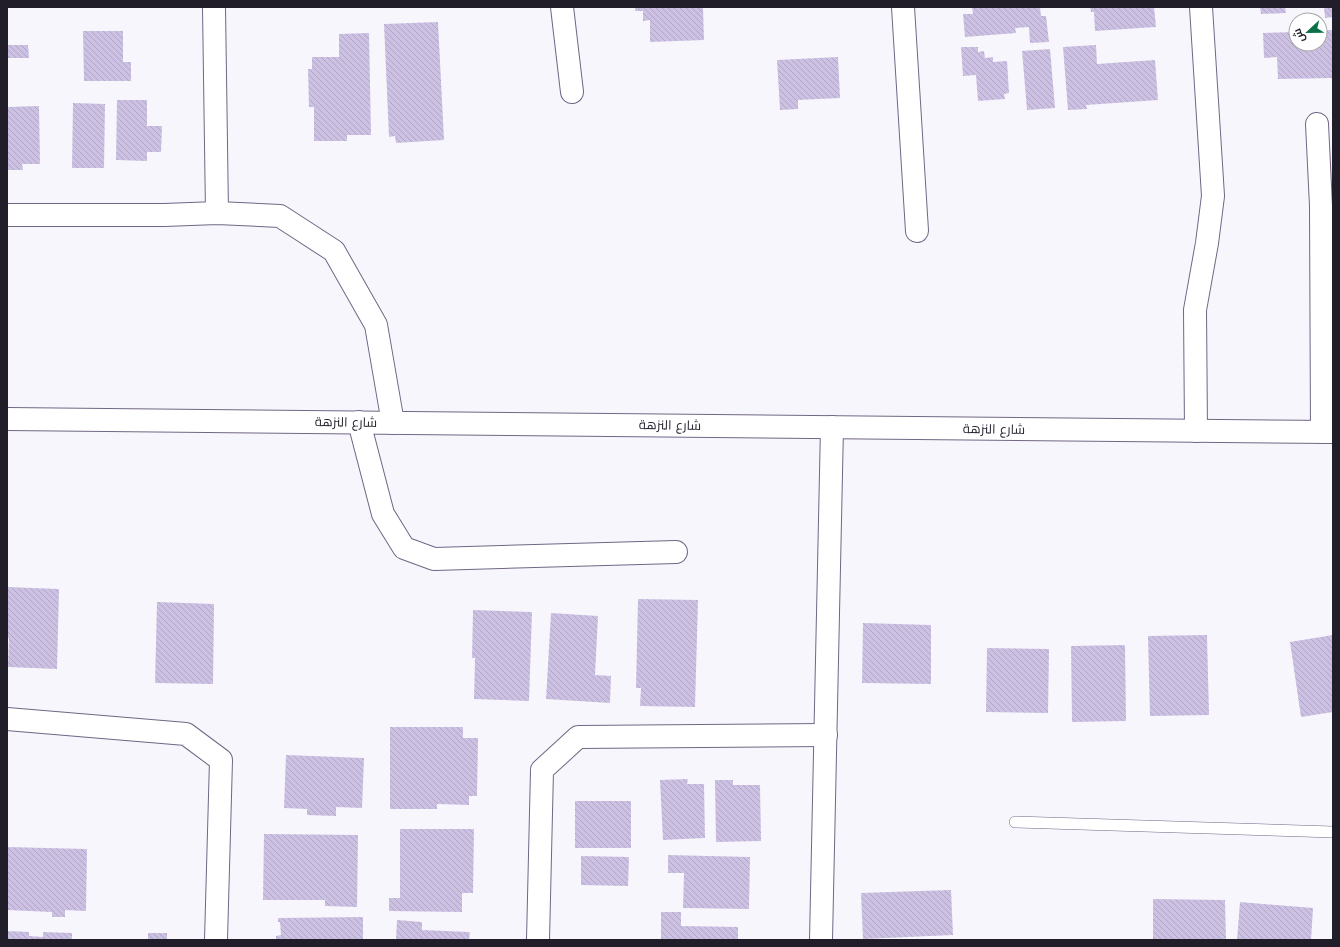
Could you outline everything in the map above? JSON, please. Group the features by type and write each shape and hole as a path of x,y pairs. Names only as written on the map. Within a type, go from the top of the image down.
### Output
{"street":[{"path":"214,7 217,213"},
{"path":"562,7 572,92"},
{"path":"903,7 917,232"},
{"path":"1196,431 1195,310 1207,243 1213,196 1201,7"},
{"path":"1317,124 1328,432"},
{"path":"7,215 164,215 217,213 280,216 334,251 376,325 393,423"},
{"name":"شارع النزهة","path":"7,419 1328,432"},
{"path":"359,422 383,514 404,548 434,559 676,552"},
{"path":"821,940 832,427"},
{"path":"7,719 186,734 221,760 216,940"},
{"path":"538,940 542,770 578,737 826,735"}],"lane":[{"path":"1015,822 1333,832"}],"building":[{"path":"635,7 703,7 704,40 650,42 650,20 643,21 643,11 635,11"},
{"path":"972,7 1040,7 1041,16 1046,16 1049,42 1030,43 1029,27 1015,28 1016,33 965,37 963,14 973,14"},
{"path":"1090,7 1154,7 1156,27 1095,31 1094,12 1091,12"},
{"path":"1260,7 1285,7 1286,13 1261,14"},
{"path":"1324,7 1333,7 1333,17 1328,18 1328,12 1324,12"},
{"path":"438,22 444,140 396,143 395,136 389,137 384,24"},
{"path":"1328,30 1333,30 1333,78 1278,79 1277,57 1264,58 1263,33 1288,32 1288,52 1328,52"},
{"path":"83,31 123,31 123,62 131,62 131,81 84,81"},
{"path":"369,33 371,135 347,135 347,141 314,141 314,107 309,107 308,69 312,69 312,57 339,57 339,34"},
{"path":"7,45 28,45 29,58 7,58"},
{"path":"1096,45 1097,64 1155,60 1158,100 1086,105 1087,109 1068,110 1063,47"},
{"path":"961,47 978,47 978,52 984,51 985,58 993,57 993,62 1007,61 1009,93 1004,94 1005,99 978,101 976,75 963,76"},
{"path":"1050,49 1055,108 1027,110 1022,51"},
{"path":"838,57 840,98 798,100 798,109 780,110 777,60"},
{"path":"117,100 147,100 147,126 162,126 161,152 147,152 147,161 116,160"},
{"path":"73,103 105,104 104,168 72,168"},
{"path":"39,106 40,164 22,164 23,170 7,170 7,107"},
{"path":"7,587 59,589 57,669 8,667 9,638 7,638"},
{"path":"638,599 698,600 695,707 640,706 641,688 636,688"},
{"path":"157,602 214,604 213,684 155,683"},
{"path":"473,610 532,612 529,701 474,699 475,658 472,658"},
{"path":"551,613 598,616 595,675 611,676 610,703 546,699"},
{"path":"863,623 931,625 931,684 862,683"},
{"path":"1207,635 1209,715 1150,716 1148,636"},
{"path":"1333,635 1333,712 1301,717 1290,642"},
{"path":"1125,645 1126,721 1072,722 1071,646"},
{"path":"987,648 1049,649 1048,713 986,712"},
{"path":"390,727 463,727 463,738 478,738 477,796 469,796 469,805 437,804 437,809 390,809"},
{"path":"286,755 364,758 362,808 336,807 336,816 307,815 307,809 284,808"},
{"path":"688,779 687,784 704,784 705,838 663,840 660,780"},
{"path":"715,780 733,780 733,785 760,785 761,841 716,842"},
{"path":"575,801 631,801 631,848 575,848"},
{"path":"400,829 474,829 473,893 462,893 462,912 389,911 389,898 400,898"},
{"path":"264,834 358,835 357,907 325,906 325,900 263,900"},
{"path":"7,847 87,849 86,911 65,910 65,917 52,917 52,912 7,910"},
{"path":"668,855 750,857 749,909 683,908 684,873 668,873"},
{"path":"581,856 629,857 628,886 581,885"},
{"path":"951,890 953,935 863,939 861,893"},
{"path":"1153,899 1225,900 1226,940 1153,940"},
{"path":"1240,902 1313,908 1311,940 1237,940"},
{"path":"661,912 681,912 681,926 738,927 738,940 661,940"},
{"path":"363,917 363,940 276,940 276,936 281,935 280,922 278,922 278,918"},
{"path":"397,920 422,922 422,930 470,932 469,940 396,940"},
{"path":"7,931 29,932 29,936 43,937 43,932 72,933 72,940 7,940"},
{"path":"148,933 167,933 167,940 148,940"}]}
